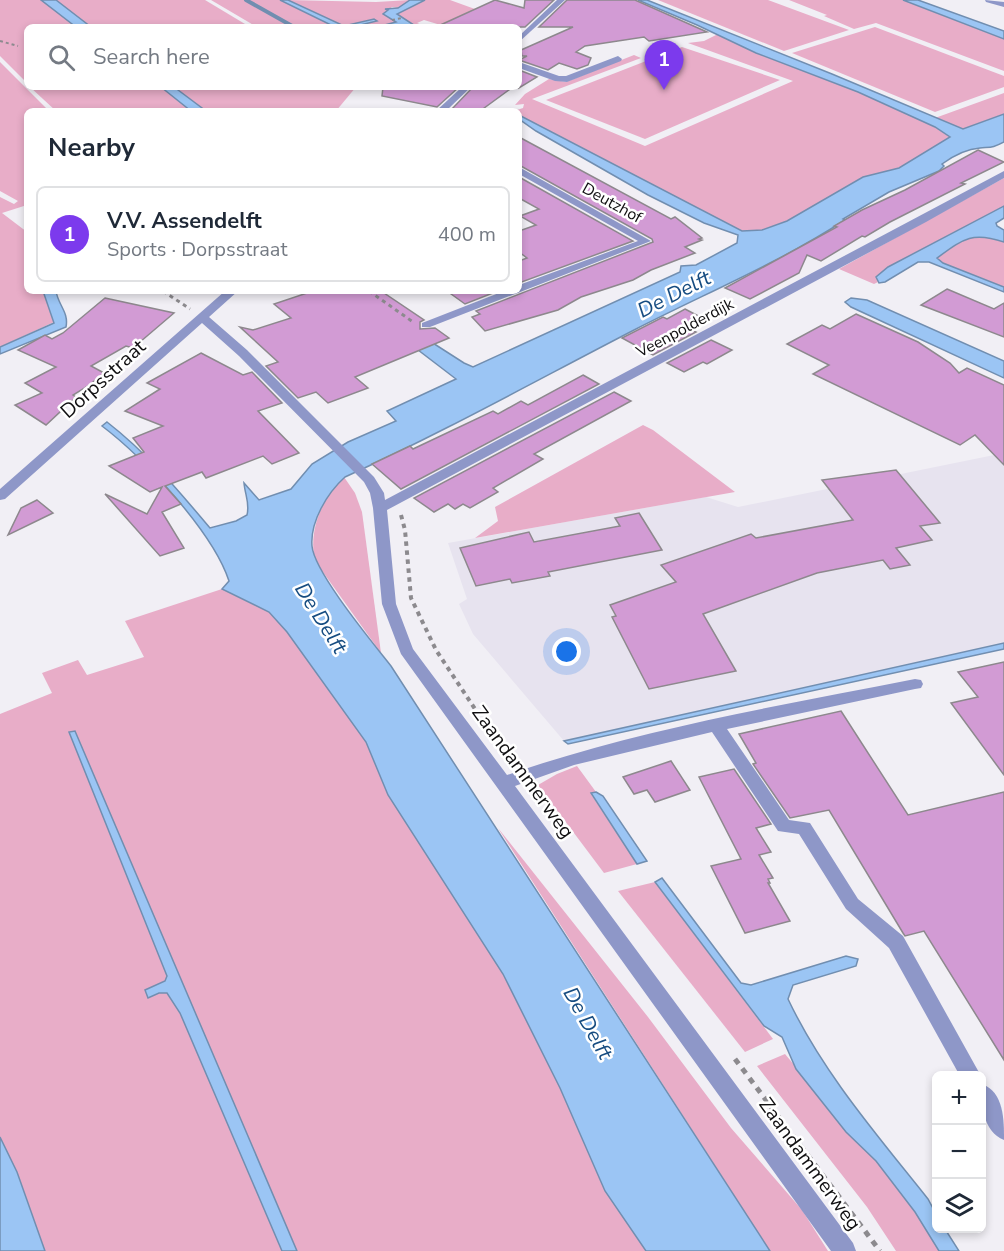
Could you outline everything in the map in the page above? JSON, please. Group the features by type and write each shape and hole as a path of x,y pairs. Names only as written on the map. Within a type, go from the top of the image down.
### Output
{"street":[{"path":"522,37 561,0"},
{"path":"989,0 1004,5"},
{"path":"522,66 558,79 567,79 618,58"},
{"path":"444,108 464,90"},
{"name":"Deutzhof","path":"522,172 646,241 522,288"},
{"name":"Veenpolderdijk","path":"380,508 1004,174"},
{"path":"522,277 533,284"},
{"name":"Dorpsstraat","path":"0,496 228,294"},
{"path":"426,325 500,294"},
{"name":"Zaandammerweg","path":"202,316 243,353 369,480 377,493 380,508 389,604 406,650 845,1251"},
{"path":"504,783 572,759 716,725 915,684"},
{"path":"716,725 784,826 804,828 852,904 896,942 968,1071"},
{"path":"986,1100 1004,1130"}],"path":[{"path":"392,20 402,18"},
{"path":"0,41 18,46"},
{"path":"168,294 202,316"},
{"path":"373,294 417,324 426,325"},
{"name":"Zaandammerweg","path":"394,502 399,508 405,530 411,598 436,651 482,719"},
{"name":"Zaandammerweg","path":"729,1053 880,1251"}],"shaded area":[{"path":"0,0 41,0 72,24 24,24 24,80 0,56"},
{"path":"56,0 205,0 245,24 87,24"},
{"path":"211,0 280,0 329,24 252,24"},
{"path":"288,0 376,2 410,0 398,8 392,7 383,14 397,22 364,24 376,21 374,19 353,24 340,24"},
{"path":"425,0 450,0 497,17 456,24 437,24 424,20 417,23 420,24 412,24 397,14"},
{"path":"658,0 768,0 849,30 784,51"},
{"path":"789,0 903,0 1004,39 1004,71 876,23 854,29"},
{"path":"875,27 1004,76 1004,87 935,112 792,53"},
{"path":"718,34 756,53 858,92 935,127 950,137 899,168 863,177 787,221 762,230 742,231 522,117 524,104 515,105 525,94 549,79 566,82 634,55 641,58 532,99 645,146 793,81 688,43 704,41"},
{"path":"682,47 780,80 645,139 546,100"},
{"path":"0,62 24,86 24,90 28,90 46,108 24,108 24,206 2,213 24,230 24,294 44,294 54,322 0,347 0,197 14,204 18,201 0,191"},
{"path":"33,90 165,90 187,108 53,108"},
{"path":"178,90 354,90 338,108 202,108"},
{"path":"1004,93 1004,114 963,129 935,118"},
{"path":"1004,178 1004,206 903,259 876,277 878,282 874,284 839,269"},
{"path":"978,235 1004,242 1004,287 943,263 936,258 965,239"},
{"path":"643,425 653,430 735,492 475,538 498,521 495,507"},
{"path":"1004,453 1004,643 564,741 473,634 459,604 467,599 448,543 706,497 738,507"},
{"path":"344,477 355,493 362,512 381,653 315,561 313,538 315,526 323,505"},
{"path":"222,589 269,612 287,632 366,742 388,795 503,974 560,1088 605,1191 646,1251 45,1251 17,1172 0,1137 0,714 52,693 42,673 78,660 87,675 144,657 125,621"},
{"path":"577,766 596,792 591,794 637,864 604,873 538,785"},
{"path":"498,828 648,1017 731,1128 802,1210 828,1251 770,1251"},
{"path":"655,882 773,1039 745,1052 618,891"},
{"path":"785,1054 837,1116 846,1132 876,1161 915,1212 939,1251 896,1251 867,1207 757,1066"}],"water":[{"path":"41,0 56,0 87,24 72,24"},
{"path":"280,0 288,0 340,24 329,24"},
{"path":"410,0 425,0 397,14 412,24 388,24 396,22 383,14 388,10 385,9 398,8"},
{"name":"De Delft","path":"638,0 647,0 963,129 1004,114 1004,142 955,156 942,164 944,166 939,171 889,192 843,219 845,220 820,236 768,264 636,329 419,442 345,477 321,508 314,527 312,546 315,558 333,589 391,666 770,1251 646,1251 605,1191 560,1088 503,974 388,795 366,742 287,632 269,612 222,589 229,581 221,562 193,519 137,456 102,426 107,422 149,459 210,528 236,521 247,515 248,511 244,483 259,500 291,489 312,464 348,442 396,421 387,411 456,379 375,317 372,304 473,367 680,272 681,266 696,265 737,243 738,235 704,223 648,195 536,131 522,121 522,117 742,231 762,230 787,221 863,177 899,168 950,137 935,127 858,92 756,53"},
{"path":"903,0 918,0 1004,31 1004,39"},
{"path":"374,19 377,21 364,24 353,24"},
{"path":"165,90 178,90 202,108 187,108"},
{"path":"1004,206 1004,218 996,223 1004,230 1004,242 976,237 961,242 937,258 943,263 1004,287 1004,292 929,262 918,262 885,282 879,283 876,277 888,267"},
{"path":"44,294 57,294 65,313 66,327 0,354 0,347 54,323"},
{"path":"851,298 867,300 1004,361 1004,378 851,307 845,302"},
{"path":"1004,643 1004,649 568,744 564,741"},
{"path":"75,731 297,1251 282,1251 180,1013 167,993 159,993 148,998 145,990 165,981 167,976 69,732"},
{"path":"596,792 603,796 647,861 637,864 591,793"},
{"path":"662,878 741,983 751,985 846,956 858,959 856,966 793,985 788,999 834,1078 928,1199 932,1206 932,1233 948,1233 959,1251 939,1251 915,1212 876,1161 846,1132 796,1069 782,1037 764,1026 655,882"},
{"path":"0,1137 17,1172 45,1251 0,1251"}],"building":[{"path":"495,0 524,8 525,0 554,0 525,27 522,27 522,24 443,24"},
{"path":"567,0 635,0 707,32 649,41 644,37 585,46 576,52 591,58 588,65 577,69 559,63 548,70 522,61 527,56 522,56 522,50 573,27 539,27"},
{"path":"522,71 537,77 522,86"},
{"path":"383,90 456,90 437,107 382,96"},
{"path":"470,90 509,90 484,108 453,108"},
{"path":"522,139 671,219 675,217 702,240 685,247 695,253 651,270 633,280 581,297 558,310 485,331 472,317 480,314 476,311 653,242 652,239 522,167"},
{"path":"978,150 1004,162 961,183 965,184 865,237 862,236 821,261 807,255 799,273 750,299 725,288 837,227 834,226 862,210 905,190"},
{"path":"522,179 633,241 522,282 522,260 527,258 522,254 522,230 536,225 522,215 539,209 522,200"},
{"path":"947,289 994,309 1004,303 1004,337 921,305"},
{"path":"304,294 385,294 424,320 420,322 420,329 435,328 449,338 355,377 368,388 328,403 316,392 298,398 266,366 278,362 240,327 253,330 291,318 274,304"},
{"path":"451,294 490,294 465,304"},
{"path":"105,298 174,313 133,348 126,346 91,366 104,373 73,395 76,397 46,425 15,405 42,393 25,383 56,367 18,350 45,335 52,339 63,333"},
{"path":"685,309 708,321 692,330 696,332 653,355 622,338 663,317 667,319"},
{"path":"856,314 918,342 950,363 959,373 967,368 1004,385 1004,465 975,435 960,445 813,374 829,365 787,344 822,325 830,329"},
{"path":"711,340 732,350 707,364 703,362 684,372 667,363"},
{"path":"201,353 243,375 252,372 282,403 258,411 299,453 272,464 263,456 206,478 202,472 165,486 181,504 162,512 184,548 160,556 105,494 147,514 162,487 150,492 109,466 144,452 133,438 163,426 125,411 160,389 147,383"},
{"path":"583,375 599,384 401,489 372,464 410,446 413,449 493,411 498,414 521,401 528,405"},
{"path":"614,392 631,401 534,454 543,459 493,488 498,492 470,508 463,504 455,509 448,504 434,512 414,498"},
{"path":"896,470 940,523 920,526 932,540 896,548 910,565 890,569 883,560 817,573 703,614 736,671 649,689 612,617 616,616 610,605 676,582 661,565 751,534 756,538 853,520 822,480"},
{"path":"37,500 53,513 8,535 21,508"},
{"path":"639,513 662,550 548,572 550,576 512,583 510,579 476,586 460,548 529,532 534,542 620,526 615,518"},
{"path":"1004,662 1004,775 951,703 978,697 958,672"},
{"path":"841,711 908,815 1004,792 1004,1060 924,931 905,936 829,810 790,818 753,764 756,763 739,734"},
{"path":"671,761 690,790 655,802 647,790 634,794 623,777"},
{"path":"734,769 771,824 756,828 771,852 759,855 773,878 768,879 770,883 768,883 790,921 745,933 711,866 741,859 699,777"}],"waterway":[{"path":"246,0 289,24"}],"place":[{"name":"V.V. Assendelft","path":"664,90"}]}
